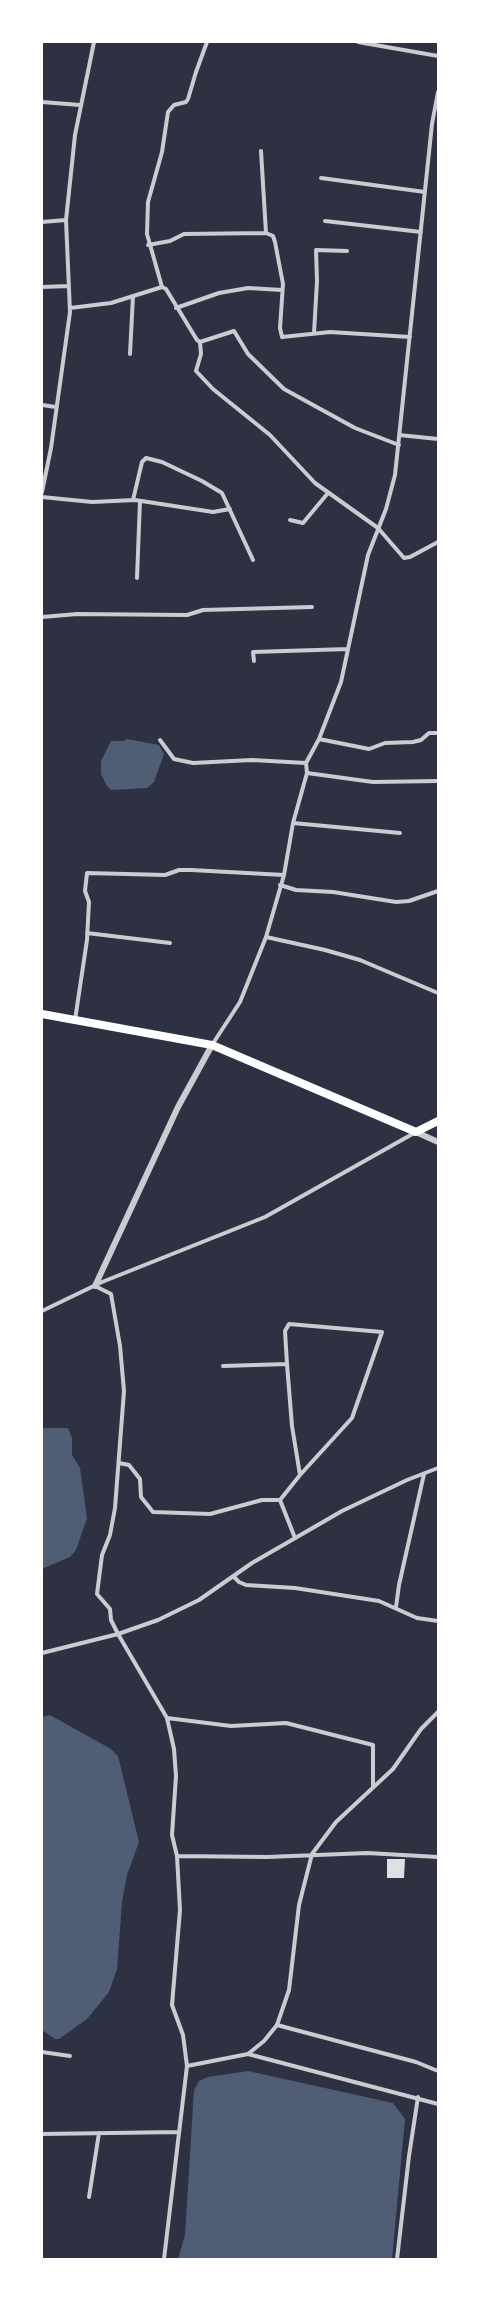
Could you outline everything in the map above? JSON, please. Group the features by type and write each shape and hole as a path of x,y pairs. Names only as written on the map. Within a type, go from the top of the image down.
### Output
{"main road":[{"path":"42,1014 212,1045 416,1132 438,1121"}],"street":[{"path":"42,492 56,408 70,308 66,220 80,105 94,42"},
{"path":"207,42 188,99 186,102 174,105 168,112 162,152 148,202 146,222 148,245 162,287 166,289 192,333 200,342 201,354 196,371 213,389 270,435 307,476 328,493 378,528 404,558 410,557 438,542"},
{"path":"358,42 438,56"},
{"path":"95,1286 178,1107 212,1045 240,1002 260,958 284,875 292,823 307,774 306,763 319,739 341,682 368,555 395,475 425,192 438,92"},
{"path":"42,102 80,105"},
{"path":"261,151 266,233"},
{"path":"321,178 425,192"},
{"path":"42,222 66,220"},
{"path":"325,221 421,232"},
{"path":"148,245 165,242 184,234 266,233 272,236 275,242 282,290 280,328 282,337 330,332 410,337"},
{"path":"314,333 317,281 316,250 347,251"},
{"path":"42,287 69,286"},
{"path":"70,308 95,306 162,287"},
{"path":"176,308 219,293 248,288 282,290"},
{"path":"130,354 133,296"},
{"path":"200,342 234,331 248,354 284,389 333,418 399,445"},
{"path":"42,405 56,408"},
{"path":"399,435 438,439"},
{"path":"133,500 142,462 146,458 162,462 202,481 222,493 253,560"},
{"path":"290,520 303,523 328,493"},
{"path":"42,497 92,502 133,500 212,512 230,509"},
{"path":"137,578 140,501"},
{"path":"42,617 77,614 187,615 202,610 312,607"},
{"path":"254,661 253,652 348,649"},
{"path":"319,739 369,749 385,743 413,742 422,740 429,733 438,733"},
{"path":"160,740 174,759 193,763 252,760 306,763"},
{"path":"307,774 373,782 438,781"},
{"path":"292,823 400,833"},
{"path":"75,1020 87,933 89,902 86,899 85,876 90,872 165,875 179,870 191,870 284,875"},
{"path":"280,885 296,890 333,892 396,902 408,901 438,891"},
{"path":"87,933 170,943"},
{"path":"266,937 325,950 360,960 438,993"},
{"path":"42,1311 95,1286 265,1217 416,1132 438,1142"},
{"path":"95,1286 111,1294 120,1346 124,1396 119,1463 110,1536 102,1554 97,1594 110,1609 111,1620 118,1634 167,1718 174,1749 176,1776 172,1835 177,1856 180,1910 172,2005 183,2036 187,2066 164,2259"},
{"path":"280,1500 300,1475 352,1418 382,1332 289,1324 285,1331 287,1364 292,1426 300,1475"},
{"path":"223,1366 287,1364"},
{"path":"119,1463 128,1465 140,1479 141,1497 153,1512 210,1514 262,1500 280,1500"},
{"path":"42,1653 118,1634 158,1620 198,1600 233,1576 342,1511 438,1468"},
{"path":"396,1607 399,1585 424,1474"},
{"path":"280,1500 295,1538"},
{"path":"233,1576 239,1582 246,1584 342,1594 379,1601 396,1607 417,1618 438,1622"},
{"path":"248,2054 264,2041 277,2025 289,1990 299,1905 312,1854 336,1822 393,1769 421,1729 438,1712"},
{"path":"167,1718 231,1726 286,1723 373,1745 373,1787"},
{"path":"177,1856 267,1857 312,1854 394,1854 438,1857"},
{"path":"277,2025 416,2062 438,2071"},
{"path":"42,2052 70,2056"},
{"path":"187,2066 248,2054 418,2097 438,2104"},
{"path":"398,2259 409,2156 418,2097"},
{"path":"42,2134 179,2132"},
{"path":"89,2197 99,2133"}],"water":[{"path":"127,739 159,745 164,754 154,782 147,788 111,790 107,786 101,774 101,761 111,741 123,741"},
{"path":"42,1428 68,1428 72,1438 72,1455 80,1468 87,1518 76,1550 70,1557 42,1569"},
{"path":"50,1715 111,1749 118,1756 139,1842 127,1875 122,1902 117,1969 109,1992 87,2019 59,2039 55,2039 42,2030 42,1717"},
{"path":"248,2071 393,2103 405,2119 392,2259 178,2259 185,2235 194,2090 199,2081 208,2077"}],"building":[{"path":"387,1859 405,1859 404,1878 387,1878"}]}
